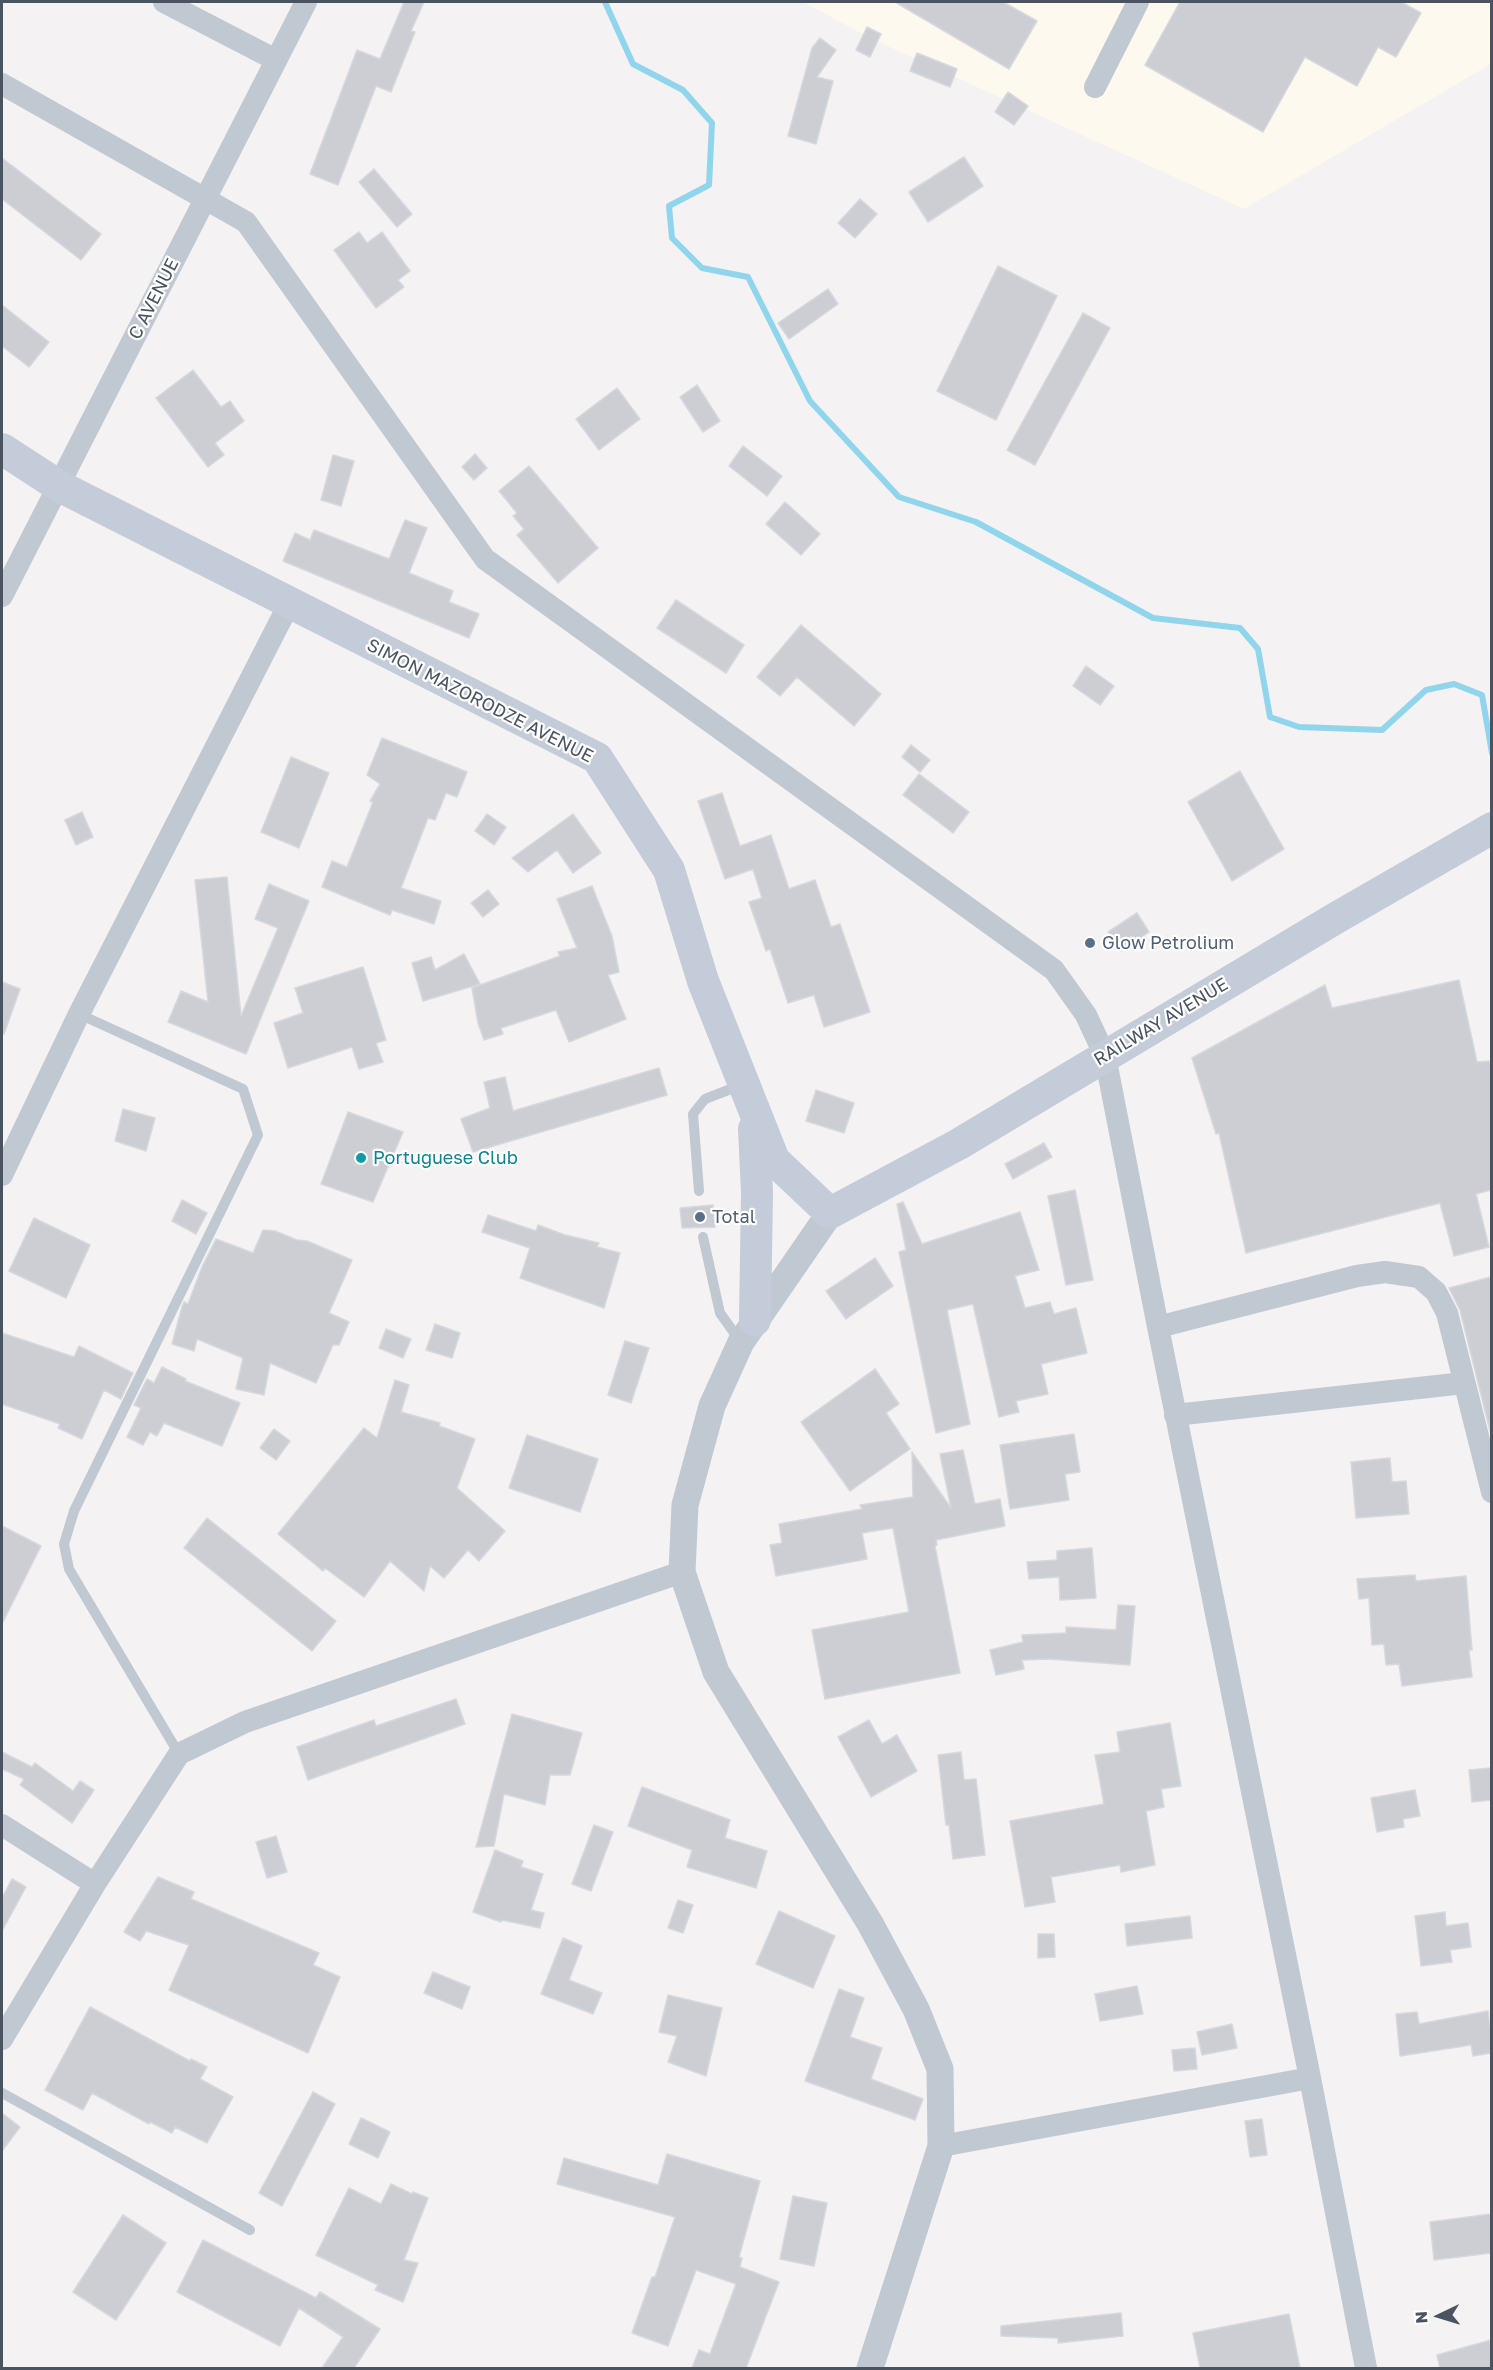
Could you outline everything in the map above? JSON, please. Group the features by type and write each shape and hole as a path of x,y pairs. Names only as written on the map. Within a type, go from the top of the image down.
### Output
{"main road":[{"name":"SIMON MAZORODZE AVENUE","path":"2,449 59,486 597,758 669,870 703,981 774,1160 830,1213"},
{"name":"RAILWAY AVENUE","path":"830,1213 958,1144 1491,828"},
{"path":"748,1097 757,1192 748,1331"}],"street":[{"path":"164,2 276,60"},
{"name":"C AVENUE","path":"2,596 306,2"},
{"path":"1095,87 1138,2"},
{"path":"2,84 246,222 485,559 1054,970 1086,1016 1105,1056 1366,2368"},
{"path":"2,1175 79,1014 289,604"},
{"path":"830,1213 748,1331 712,1406 685,1505 682,1572 716,1672 871,1925 916,2009 940,2069 941,2146 870,2368"},
{"path":"1158,1327 1357,1276 1385,1272 1419,1277 1436,1292 1447,1313 1491,1492"},
{"path":"1175,1415 1464,1383"},
{"path":"2,2039 95,1884 179,1754 245,1722 682,1572"},
{"path":"2,1825 95,1884"},
{"path":"941,2146 1310,2078"}],"lane":[{"path":"79,1014 243,1089 258,1135 74,1511 64,1544 69,1569 179,1754"},
{"path":"699,1191 693,1114 705,1099 748,1097"},
{"path":"703,1237 720,1313 748,1331"},
{"path":"2,2093 250,2230"}],"shaded area":[{"path":"803,2 1491,2 1491,64 1244,209 874,40"}],"building":[{"path":"404,2 424,2 411,31 415,32 391,92 376,86 338,185 310,174 357,50 380,59"},
{"path":"895,2 1003,2 1037,21 1009,69"},
{"path":"1180,2 1401,2 1421,13 1396,57 1378,47 1357,86 1305,57 1263,132 1145,65"},
{"path":"867,27 881,34 870,57 856,50"},
{"path":"820,38 836,50 817,77 833,81 816,144 788,136 812,48"},
{"path":"917,53 957,69 950,87 910,71"},
{"path":"1008,92 1028,106 1014,125 995,112"},
{"path":"964,157 983,186 928,222 909,192"},
{"path":"2,158 101,234 81,260 2,199"},
{"path":"374,169 412,214 397,227 359,182"},
{"path":"860,199 877,214 855,238 838,223"},
{"path":"359,232 367,243 382,232 410,271 398,280 404,287 376,308 334,250"},
{"path":"998,266 1057,296 996,420 937,391"},
{"path":"828,289 838,304 789,339 778,323"},
{"path":"2,305 49,342 29,367 2,346"},
{"path":"1083,313 1110,328 1035,465 1007,450"},
{"path":"193,370 221,407 230,401 244,421 215,443 224,455 208,467 156,398"},
{"path":"697,385 720,421 703,432 680,397"},
{"path":"617,388 640,419 599,450 576,419"},
{"path":"743,446 782,476 767,496 729,466"},
{"path":"475,454 487,468 474,480 462,467"},
{"path":"333,455 354,461 341,506 321,500"},
{"path":"529,466 598,548 558,583 517,535 524,529 513,516 517,513 499,491"},
{"path":"785,502 820,534 801,555 766,524"},
{"path":"405,520 427,528 409,573 453,591 449,602 479,614 469,638 283,561 295,533 310,540 314,530 389,559"},
{"path":"676,600 744,645 726,673 657,628"},
{"path":"801,625 881,694 854,726 797,677 780,696 757,677"},
{"path":"1086,666 1114,686 1100,705 1073,686"},
{"path":"382,738 467,772 457,797 446,793 435,820 428,818 401,888 441,901 434,924 392,910 390,915 322,887 332,861 347,867 373,802 370,801 380,784 367,775"},
{"path":"911,745 930,760 920,772 902,757"},
{"path":"291,757 329,773 299,848 261,832"},
{"path":"1240,771 1284,849 1232,881 1188,802"},
{"path":"919,774 969,812 953,833 903,795"},
{"path":"722,793 740,846 771,835 789,889 815,880 831,927 840,924 870,1012 824,1027 814,995 788,1003 770,949 766,951 749,902 762,898 753,869 725,879 698,801"},
{"path":"82,812 93,837 76,845 65,820"},
{"path":"487,814 506,827 494,845 475,831"},
{"path":"573,814 601,853 573,873 557,850 528,872 512,858"},
{"path":"227,877 241,1016 278,928 255,919 269,884 309,901 246,1054 168,1022 181,991 208,1002 195,880"},
{"path":"592,886 612,936 619,972 608,975 626,1019 569,1042 556,1010 501,1028 503,1034 484,1040 478,1023 472,988 560,956 558,952 577,948 557,899"},
{"path":"488,890 499,904 483,917 471,903"},
{"path":"1137,913 1149,932 1121,951 1108,932"},
{"path":"464,954 480,984 423,1001 412,963 431,957 435,970"},
{"path":"363,967 386,1040 376,1043 383,1062 359,1069 352,1047 288,1068 274,1023 303,1013 295,988"},
{"path":"1459,980 1477,1062 1491,1061 1491,1190 1476,1194 1489,1247 1454,1256 1440,1203 1246,1253 1219,1133 1216,1134 1192,1058 1325,985 1332,1008"},
{"path":"2,982 20,989 4,1034 2,1034"},
{"path":"659,1068 667,1095 473,1152 461,1119 490,1108 484,1082 505,1077 513,1111"},
{"path":"816,1090 854,1103 844,1133 806,1121"},
{"path":"123,1109 155,1118 146,1151 115,1141"},
{"name":"Portuguese Club","path":"348,1112 403,1132 373,1202 321,1184"},
{"path":"1044,1143 1052,1157 1013,1179 1005,1164"},
{"path":"1075,1190 1093,1280 1066,1285 1048,1196"},
{"path":"182,1200 207,1213 196,1234 172,1221"},
{"path":"903,1202 922,1244 1020,1212 1039,1270 1015,1276 1025,1308 1050,1302 1054,1314 1076,1308 1087,1353 1041,1364 1048,1394 1016,1401 1019,1412 999,1417 973,1304 947,1310 970,1424 936,1433 899,1252 906,1250 897,1204"},
{"name":"Total","path":"713,1205 715,1227 682,1228 680,1208"},
{"path":"488,1215 536,1231 538,1225 565,1235 599,1243 597,1247 620,1253 604,1308 520,1278 530,1248 482,1232"},
{"path":"34,1218 90,1245 66,1298 9,1271"},
{"path":"263,1230 275,1231 297,1240 307,1241 352,1260 329,1313 349,1322 339,1345 333,1345 316,1383 270,1363 264,1395 236,1389 243,1358 197,1339 194,1351 172,1344 184,1302 188,1304 216,1239 253,1253"},
{"path":"875,1258 893,1286 846,1319 826,1291"},
{"path":"1491,1277 1491,1435 1460,1310 1449,1288"},
{"path":"435,1324 460,1333 452,1358 426,1350"},
{"path":"386,1329 411,1339 403,1358 379,1348"},
{"path":"2,1333 74,1357 79,1346 133,1373 121,1399 104,1390 82,1439 58,1428 60,1424 2,1404"},
{"path":"625,1341 649,1348 631,1403 608,1395"},
{"path":"162,1367 186,1379 185,1381 240,1403 222,1446 164,1423 157,1436 150,1432 143,1445 127,1437 141,1408 134,1405 147,1379 154,1383"},
{"path":"875,1369 899,1404 886,1413 910,1449 850,1491 801,1422"},
{"path":"395,1380 409,1385 401,1412 440,1423 439,1426 475,1439 457,1488 505,1531 479,1561 468,1550 444,1578 430,1566 424,1591 390,1561 364,1597 325,1568 323,1571 278,1534 364,1428 377,1438"},
{"path":"274,1429 290,1441 276,1460 260,1448"},
{"path":"1074,1434 1080,1472 1065,1474 1069,1500 1010,1509 1000,1445"},
{"path":"527,1435 598,1459 580,1512 509,1488"},
{"path":"963,1450 975,1504 1000,1499 1005,1526 936,1540 937,1545 935,1546 960,1673 825,1699 812,1630 909,1612 893,1528 862,1533 867,1559 776,1576 770,1545 782,1543 779,1524 862,1509 860,1505 913,1497 912,1452 951,1508 940,1454"},
{"path":"1390,1458 1392,1482 1406,1481 1409,1514 1356,1518 1351,1462"},
{"path":"207,1518 336,1621 312,1651 184,1548"},
{"path":"2,1526 41,1546 2,1624"},
{"path":"1092,1548 1096,1598 1060,1600 1059,1577 1029,1579 1027,1562 1057,1560 1057,1551"},
{"path":"1415,1575 1416,1581 1466,1576 1472,1677 1402,1686 1399,1664 1386,1665 1384,1644 1372,1645 1369,1598 1359,1599 1357,1579"},
{"path":"1118,1605 1135,1606 1130,1665 1049,1659 1022,1660 1024,1669 996,1675 990,1650 1023,1642 1022,1635 1066,1633 1066,1627 1116,1630"},
{"path":"456,1699 465,1724 308,1780 297,1747 374,1720 376,1726"},
{"path":"512,1714 582,1733 570,1775 550,1775 545,1805 504,1794 494,1846 476,1847"},
{"path":"869,1720 882,1744 897,1735 917,1771 871,1797 838,1737"},
{"path":"1170,1723 1181,1786 1161,1789 1164,1807 1146,1811 1155,1865 1121,1872 1120,1865 1051,1877 1055,1902 1025,1907 1010,1821 1104,1804 1095,1755 1120,1752 1117,1732"},
{"path":"2,1752 32,1767 35,1763 73,1791 80,1781 94,1790 72,1823 20,1785 24,1779 2,1769"},
{"path":"961,1752 964,1780 976,1779 985,1855 953,1859 949,1825 946,1825 938,1755"},
{"path":"1491,1768 1491,1800 1472,1802 1469,1770"},
{"path":"642,1787 730,1820 725,1838 767,1851 756,1888 687,1867 692,1850 628,1826"},
{"path":"1415,1790 1420,1816 1403,1819 1404,1827 1377,1832 1371,1798"},
{"path":"594,1825 613,1832 591,1891 572,1884"},
{"path":"276,1836 287,1872 267,1878 256,1842"},
{"path":"495,1850 523,1861 521,1867 543,1874 531,1910 544,1913 540,1928 502,1920 501,1922 473,1912"},
{"path":"158,1877 194,1892 191,1899 319,1953 313,1965 340,1977 308,2053 169,1990 189,1945 146,1931 140,1941 124,1932"},
{"path":"12,1879 26,1887 2,1931 2,1898"},
{"path":"678,1900 693,1905 683,1933 668,1928"},
{"path":"779,1911 835,1936 813,1988 756,1964"},
{"path":"1445,1912 1446,1926 1468,1923 1471,1947 1450,1950 1452,1962 1421,1966 1415,1916"},
{"path":"1190,1916 1192,1938 1127,1946 1125,1924"},
{"path":"1038,1934 1054,1934 1055,1957 1038,1958"},
{"path":"563,1938 582,1946 569,1980 602,1993 593,2014 541,1994"},
{"path":"433,1972 470,1987 462,2009 424,1993"},
{"path":"1137,1986 1143,2014 1100,2021 1095,1994"},
{"path":"839,1989 864,1998 850,2037 882,2048 871,2079 923,2099 915,2120 805,2081"},
{"path":"668,1995 722,2008 706,2076 668,2062 677,2036 659,2032"},
{"path":"90,2007 190,2061 191,2059 207,2067 200,2079 233,2097 207,2143 175,2127 172,2133 150,2122 149,2124 92,2093 83,2110 45,2090"},
{"path":"1488,2011 1491,2053 1473,2056 1471,2045 1400,2056 1396,2014 1417,2012 1419,2024"},
{"path":"1232,2024 1237,2048 1202,2055 1197,2032"},
{"path":"1195,2048 1197,2069 1174,2071 1172,2050"},
{"path":"313,2092 335,2104 282,2206 259,2193"},
{"path":"2,2113 20,2127 2,2151"},
{"path":"361,2118 390,2132 378,2158 349,2144"},
{"path":"1262,2119 1267,2155 1250,2157 1245,2121"},
{"path":"667,2154 760,2181 739,2257 742,2258 740,2267 779,2282 746,2368 692,2368 699,2350 710,2354 736,2284 696,2270 668,2346 632,2333 652,2277 655,2277 675,2217 557,2184 564,2158 658,2185"},
{"path":"391,2184 412,2194 413,2192 428,2198 404,2260 418,2263 403,2302 375,2290 378,2285 316,2255 349,2188 381,2204"},
{"path":"793,2196 827,2203 814,2266 780,2259"},
{"path":"1491,2214 1491,2253 1434,2260 1430,2222"},
{"path":"123,2215 166,2243 116,2320 73,2292"},
{"path":"203,2240 316,2298 320,2292 380,2329 354,2368 322,2368 343,2337 299,2308 280,2346 177,2292"},
{"path":"1121,2313 1123,2336 1058,2343 1058,2338 1001,2336 1001,2326"},
{"path":"1289,2314 1300,2368 1200,2368 1193,2333"},
{"path":"1491,2340 1491,2368 1440,2368 1437,2355"}],"waterway":[{"path":"605,2 633,64 683,90 712,123 709,185 669,206 672,238 702,268 748,277 810,401 899,497 976,522 1153,618 1240,628 1258,649 1270,717 1299,727 1382,730 1426,690 1454,684 1482,695 1492,753"}],"place":[{"name":"Glow Petrolium","path":"1090,943"},
{"name":"Portuguese Club","path":"361,1158"},
{"name":"Total","path":"700,1217"}]}
